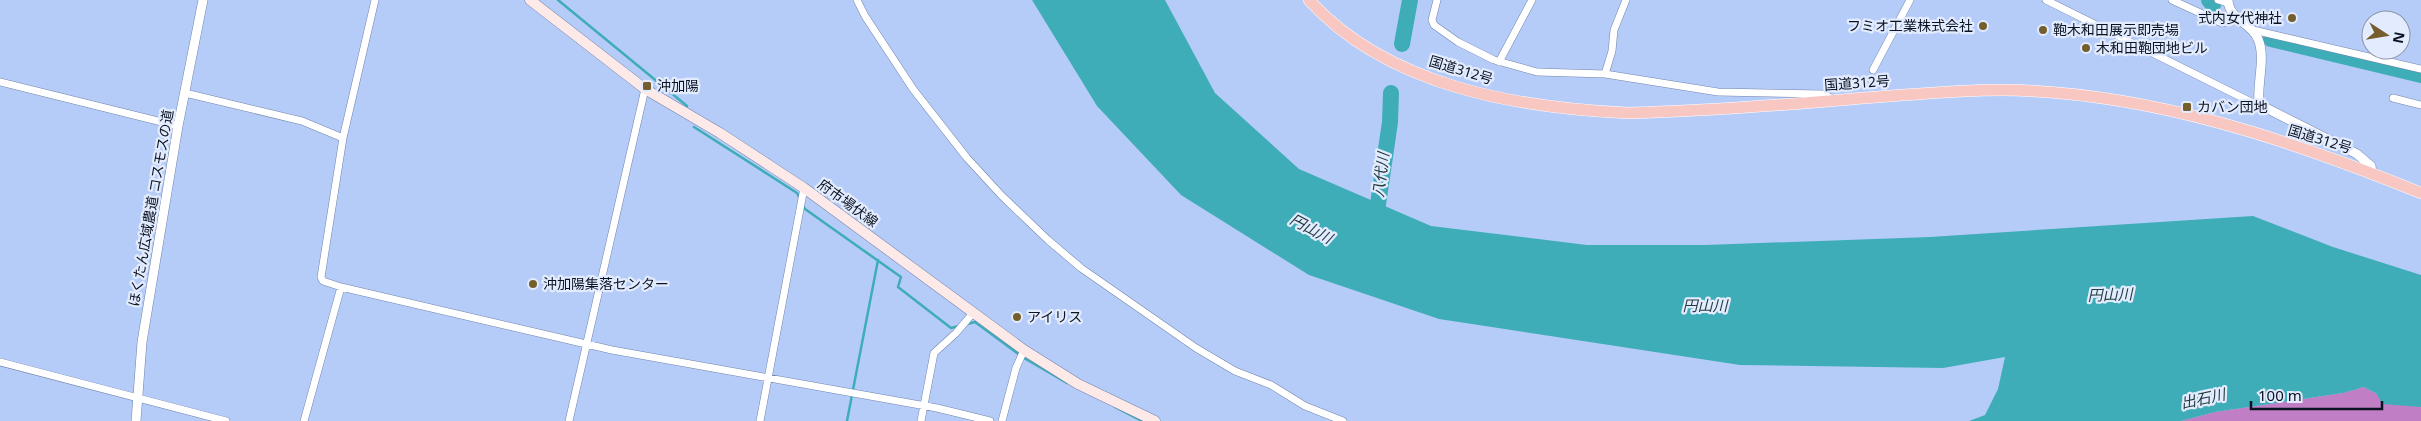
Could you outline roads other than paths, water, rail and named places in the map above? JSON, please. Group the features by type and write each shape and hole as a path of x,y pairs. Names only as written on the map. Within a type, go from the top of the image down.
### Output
{"highway":[{"name":"国道312号","path":"1309,0 1336,28 1394,62 1463,88 1525,103 1573,110 1628,113 1983,90 2038,91 2100,96 2219,123 2372,173 2421,193"}],"main road":[{"name":"府市場伏線","path":"530,0 645,89 720,133 804,188 1024,350 1078,384 1155,421"}],"street":[{"name":"ほくたん広域農道 コスモスの道","path":"136,421 136,396 142,342 178,126 203,0"},
{"path":"375,0 343,138 320,277 323,281 341,287 586,344 990,421"},
{"path":"857,0 870,24 913,89 967,158 1002,196 1048,240 1081,268 1196,348 1235,371 1271,385 1306,406 1343,421"},
{"path":"1437,0 1432,20 1434,25 1458,42 1499,62 1538,72 1605,74 1718,92 1824,94 1834,100"},
{"path":"1499,62 1532,0"},
{"path":"1605,74 1612,51 1614,30 1626,0"},
{"path":"1873,70 1882,57 1910,0"},
{"path":"2046,0 2251,102 2260,102 2268,109 2357,154 2371,166 2372,173"},
{"path":"2172,0 2222,23 2239,20"},
{"path":"2218,0 2228,1 2232,12 2239,20 2253,30 2421,69"},
{"path":"2253,30 2259,41 2260,102"},
{"path":"0,82 178,126"},
{"path":"569,421 645,89"},
{"path":"185,93 302,121 343,138"},
{"path":"2393,98 2421,105"},
{"path":"760,421 804,188"},
{"path":"304,421 341,287"},
{"path":"922,421 934,353 956,333 973,313"},
{"path":"1002,421 1016,368 1024,350"},
{"path":"0,362 226,421"}],"water":[{"path":"1032,0 1165,0 1215,93 1299,169 1431,226 1587,245 1706,245 1930,237 2253,216 2333,247 2421,275 2421,407 2382,404 2377,394 2364,387 2343,393 2215,412 2181,421 1969,421 1985,415 1998,389 2005,357 1943,368 1740,365 1439,319 1309,275 1181,195 1097,106"}],"waterway":[{"path":"558,0 687,106"},
{"name":"八代川","path":"1402,44 1410,0"},
{"path":"2209,0 2213,5"},
{"path":"2271,39 2421,75"},
{"name":"八代川","path":"1375,225 1390,122 1391,93"},
{"path":"694,127 797,193 800,199"},
{"path":"802,204 805,209 901,277 898,287 951,328 959,326"},
{"path":"847,421 878,260"},
{"path":"967,324 975,322 1024,358 1067,383"},
{"path":"1115,407 1142,421"}],"place":[{"name":"式内女代神社","path":"2292,18"},
{"name":"フミオ工業株式会社","path":"1983,26"},
{"name":"鞄木和田展示即売場","path":"2043,30"},
{"name":"木和田鞄団地ビル","path":"2086,48"},
{"name":"沖加陽","path":"647,86"},
{"name":"カバン団地","path":"2187,107"},
{"name":"沖加陽集落センター","path":"533,284"},
{"name":"アイリス","path":"1017,317"}],"water label":[{"name":"円山川","path":"1311,229"},
{"name":"円山川","path":"2110,295"},
{"name":"円山川","path":"1705,306"},
{"name":"出石川","path":"2203,399"}]}
